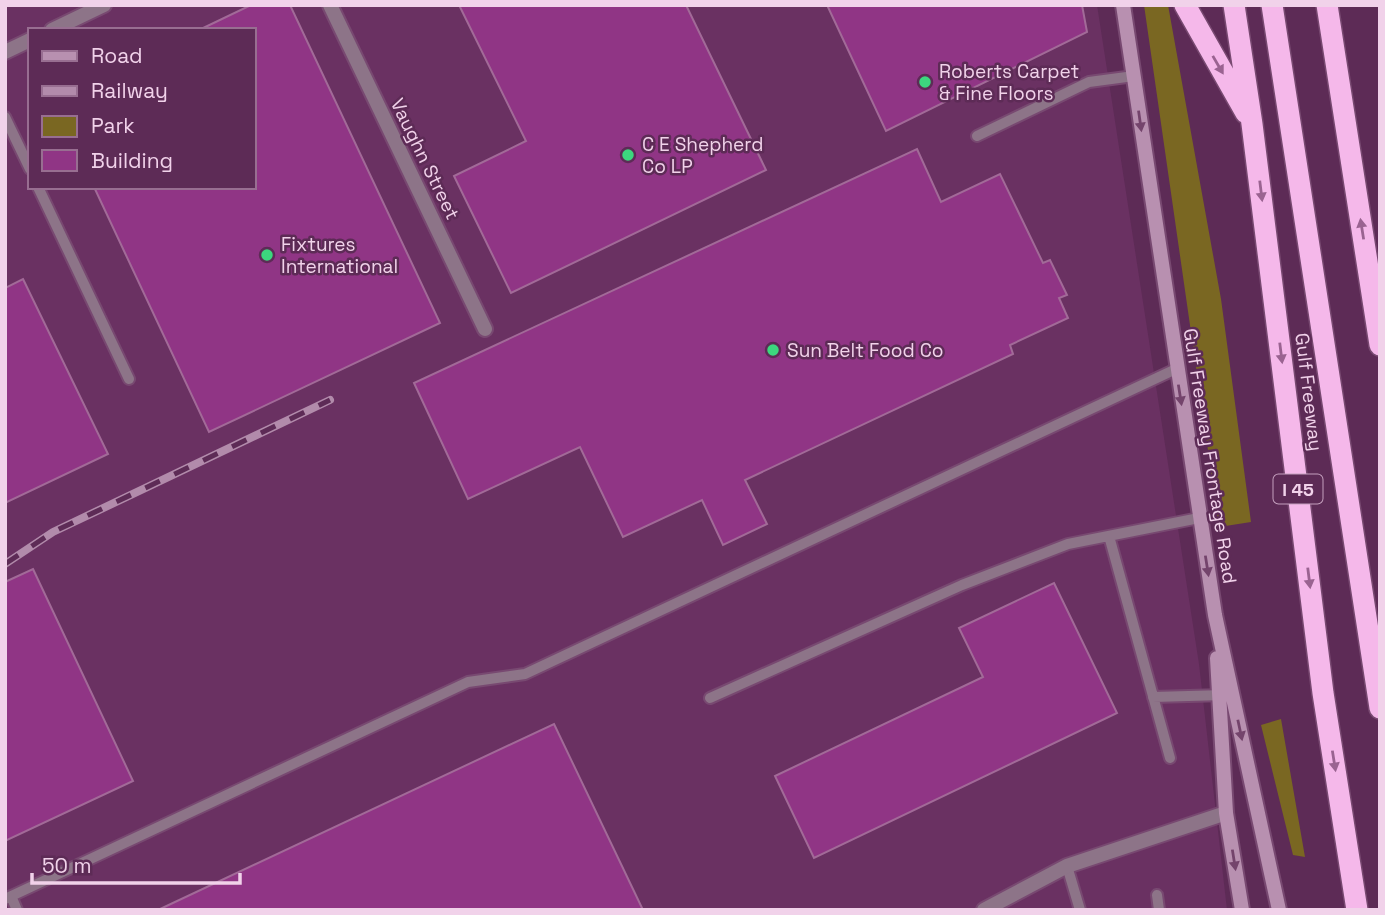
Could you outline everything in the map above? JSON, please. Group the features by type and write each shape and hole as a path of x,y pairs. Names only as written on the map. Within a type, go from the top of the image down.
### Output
{"highway":[{"path":"1185,5 1252,124"},
{"name":"Gulf Freeway","path":"1234,5 1252,124 1323,693 1357,910"},
{"name":"Gulf Freeway","path":"1272,5 1380,708"},
{"path":"1327,5 1380,345"},
{"path":"1334,43 1343,5"}],"main road":[{"name":"Gulf Freeway Frontage Road","path":"1124,5 1226,695"},
{"path":"1226,695 1226,813 1242,910"},
{"path":"1226,695 1279,910"}],"street":[{"path":"56,28 104,5"},
{"name":"Vaughn Street","path":"330,5 485,329"},
{"path":"5,52 28,41"},
{"path":"984,910 1005,905 1067,866 1226,813"}],"lane":[{"path":"977,136 1089,82 1134,76"},
{"path":"5,117 28,165"},
{"path":"39,189 129,379"},
{"path":"17,910 8,897 468,682 525,674 1176,369"},
{"path":"710,698 962,585 1068,544 1199,517"},
{"path":"1109,536 1170,758"},
{"path":"1153,698 1226,695"},
{"path":"1067,866 1080,910"},
{"path":"1157,895 1159,910"}],"shaded area":[{"path":"5,5 1097,5 1199,664 1227,910 5,910"}],"green space":[{"path":"1144,5 1168,5 1221,299 1251,522 1219,527"},
{"path":"1281,719 1305,857 1293,855 1261,725"}],"building":[{"name":"Fixtures International","path":"251,5 290,5 440,323 209,432 95,189 256,189 256,28 203,28"},
{"name":"C E Shepherd Co LP","path":"459,5 686,5 766,170 511,293 454,176 526,141"},
{"name":"Roberts Carpet & Fine Floors","path":"827,5 1082,5 1087,32 886,131"},
{"name":"Sun Belt Food Co","path":"917,149 941,202 1000,174 1043,263 1050,260 1067,295 1059,298 1068,318 1010,345 1013,354 745,480 767,524 723,545 702,500 623,537 580,447 468,499 414,383"},
{"path":"23,279 108,454 5,503 5,288"},
{"path":"33,569 133,781 5,841 5,582"},
{"path":"1054,583 1117,713 814,858 775,776 983,677 959,628"},
{"path":"554,724 643,910 158,910"}],"railway":[{"path":"5,564 53,532 330,400"}],"place":[{"name":"Roberts Carpet & Fine Floors","path":"925,82"},
{"name":"C E Shepherd Co LP","path":"628,155"},
{"name":"Fixtures International","path":"267,255"},
{"name":"Sun Belt Food Co","path":"773,350"}]}
